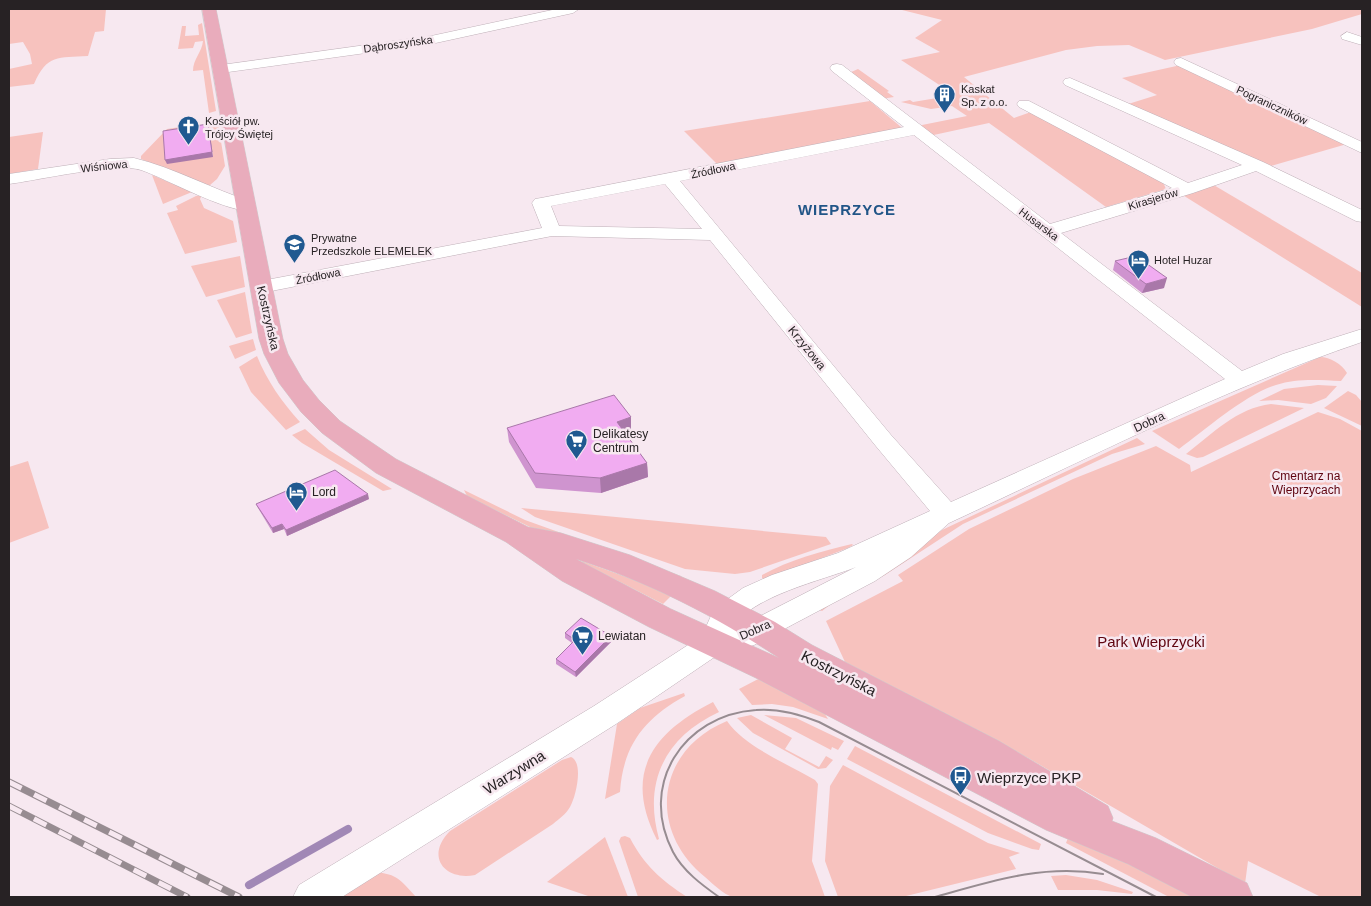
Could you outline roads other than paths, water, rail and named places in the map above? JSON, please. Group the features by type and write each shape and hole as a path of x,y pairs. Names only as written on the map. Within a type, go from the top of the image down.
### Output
{"main road":[{"name":"Kostrzyńska","path":"209,9 268,325 276,354 292,383 310,406 332,428 386,466 517,534 573,573 660,618 722,628 760,629 797,652 975,744 1072,804 1142,851"},
{"name":"Kostrzyńska","path":"722,628 1060,818 1142,851 1233,897"}],"street":[{"name":"Dąbroszyńska","path":"221,69 431,40 573,9"},
{"path":"1347,36 1362,41"},
{"name":"Pograniczników","path":"1181,62 1362,148"},
{"name":"Husarska","path":"837,68 1240,380"},
{"path":"1070,82 1257,165 1362,217"},
{"path":"1024,104 1187,189"},
{"name":"Źródłowa","path":"552,231 541,203 915,130"},
{"name":"Wiśniowa","path":"9,179 128,163 148,167 246,206"},
{"name":"Kirasjerów","path":"1048,231 1187,189 1257,165"},
{"name":"Krzyżowa","path":"670,179 943,516"},
{"name":"Wiśniowa","path":"195,187 217,187 242,183"},
{"name":"Źródłowa","path":"261,286 552,231 715,235"},
{"name":"Dobra","path":"722,628 738,605 769,589 842,561 1240,380 1291,359 1362,336"},
{"name":"Dobra","path":"760,629 864,574 902,550 943,516"},
{"name":"Warzywna","path":"310,897 605,715 722,628"}],"waterway":[{"path":"249,885 348,829"}],"tram line":[{"path":"719,897 687,871 673,852 664,827 661,802 665,779 674,758 688,739 707,725 730,715 756,710 788,712 819,722 1156,897"},
{"path":"935,897 997,880 1039,873 1081,871 1103,874"},
{"path":"1066,897 1108,897"}],"railway":[{"path":"9,782 239,897"},
{"path":"9,806 187,897"}],"place":[{"name":"Kaskat Sp. z o.o.","path":"945,114"},
{"name":"Kościół pw. Trójcy Świętej","path":"189,146"},
{"name":"Prywatne Przedszkole ELEMELEK","path":"295,263"},
{"name":"Hotel Huzar","path":"1138,279"},
{"name":"Delikatesy Centrum","path":"577,460"},
{"name":"Lord","path":"296,511"},
{"name":"Lewiatan","path":"582,655"},
{"name":"Wieprzyce PKP","path":"961,796"}],"district":[{"name":"WIEPRZYCE","path":"847,209"}],"park label":[{"name":"Cmentarz na Wieprzycach","path":"1306,483"},
{"name":"Park Wieprzycki","path":"1151,641"}]}
